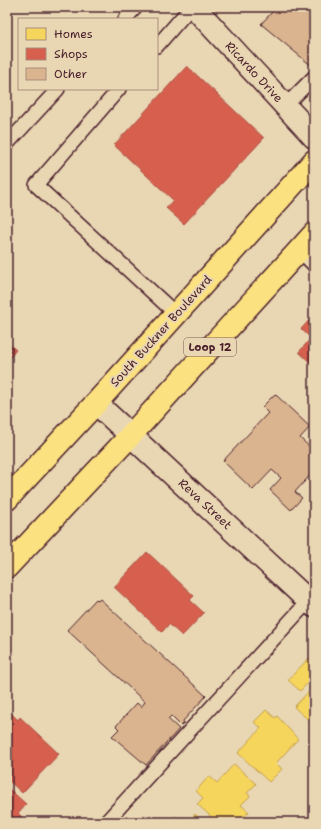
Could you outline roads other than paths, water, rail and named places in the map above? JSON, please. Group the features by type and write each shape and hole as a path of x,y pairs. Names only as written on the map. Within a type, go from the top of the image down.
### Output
{"main road":[{"name":"South Buckner Boulevard","path":"7,499 314,161"},
{"name":"Loop 12","path":"7,567 131,435 306,258 314,234"}],"street":[{"name":"Ricardo Drive","path":"192,7 314,137"},
{"name":"Reva Street","path":"96,402 312,601"}],"lane":[{"path":"126,18 136,7"},
{"path":"158,45 192,7"},
{"path":"286,106 314,77"},
{"path":"7,144 57,90"},
{"path":"118,90 36,185 176,314"},
{"path":"106,822 312,601"}]}
